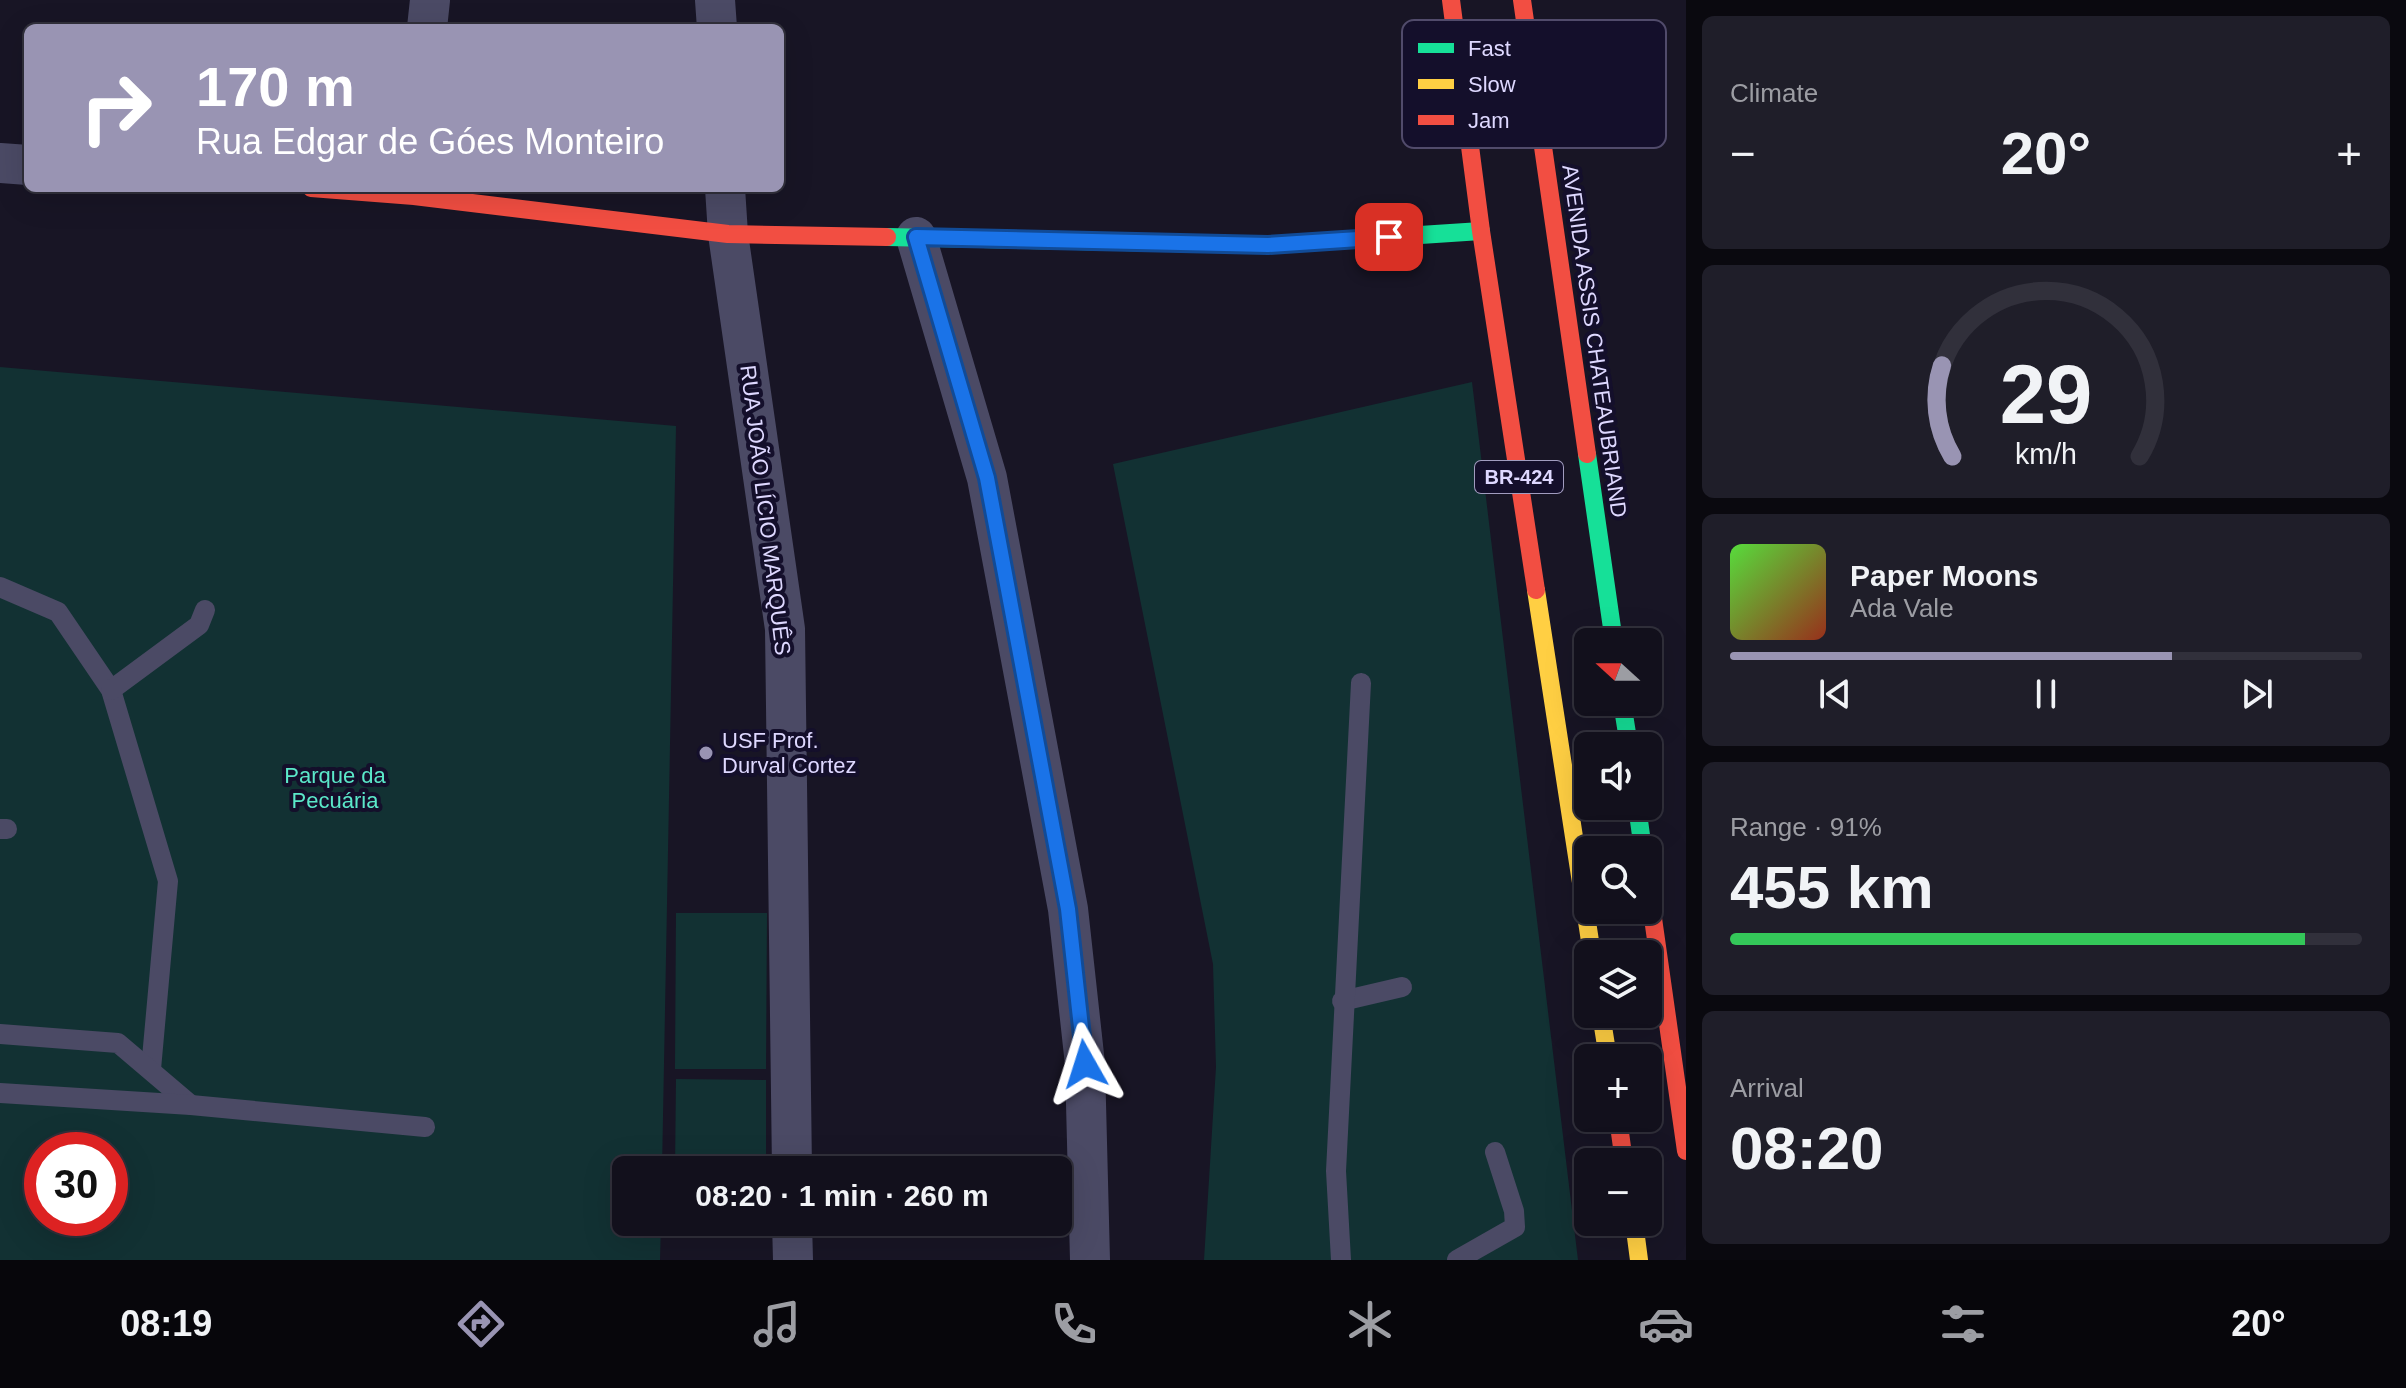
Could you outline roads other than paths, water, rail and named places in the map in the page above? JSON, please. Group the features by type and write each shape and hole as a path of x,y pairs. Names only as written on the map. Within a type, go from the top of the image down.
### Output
{"main road":[{"name":"BR-424","path":"1451,0 1454,20"},
{"name":"AVENIDA ASSIS CHATEAUBRIAND","path":"1522,0 1525,20"},
{"name":"BR-424","path":"1470,148 1590,940"},
{"name":"AVENIDA ASSIS CHATEAUBRIAND","path":"1543,148 1612,628"},
{"path":"414,192 728,234 1268,245 1481,231"},
{"path":"1654,924 1686,1151"},
{"path":"1636,1236 1639,1260"}],"street":[{"path":"427,24 430,0"},
{"path":"715,0 717,24"},
{"path":"0,163 24,165"},
{"name":"RUA JOÃO LÍCIO MARQUÊS","path":"725,192 728,234 785,629 792,1156"},
{"path":"916,237 987,478 1068,909 1085,1064 1090,1260"},
{"path":"792,1236 793,1260"}],"lane":[{"path":"0,587 58,612 111,690 168,881 151,1069"},
{"path":"111,690 199,625 205,610"},
{"path":"1341,1260 1336,1171 1342,1001 1361,683"},
{"path":"1342,1001 1402,987"},
{"path":"0,1034 118,1043 191,1105"},
{"path":"0,1093 191,1105 425,1127"},
{"path":"1457,1260 1515,1227 1514,1211 1495,1152"}],"place":[{"name":"USF Prof. Durval Cortez","path":"706,753"}],"park label":[{"name":"Parque da Pecuária","path":"335,788"}]}
